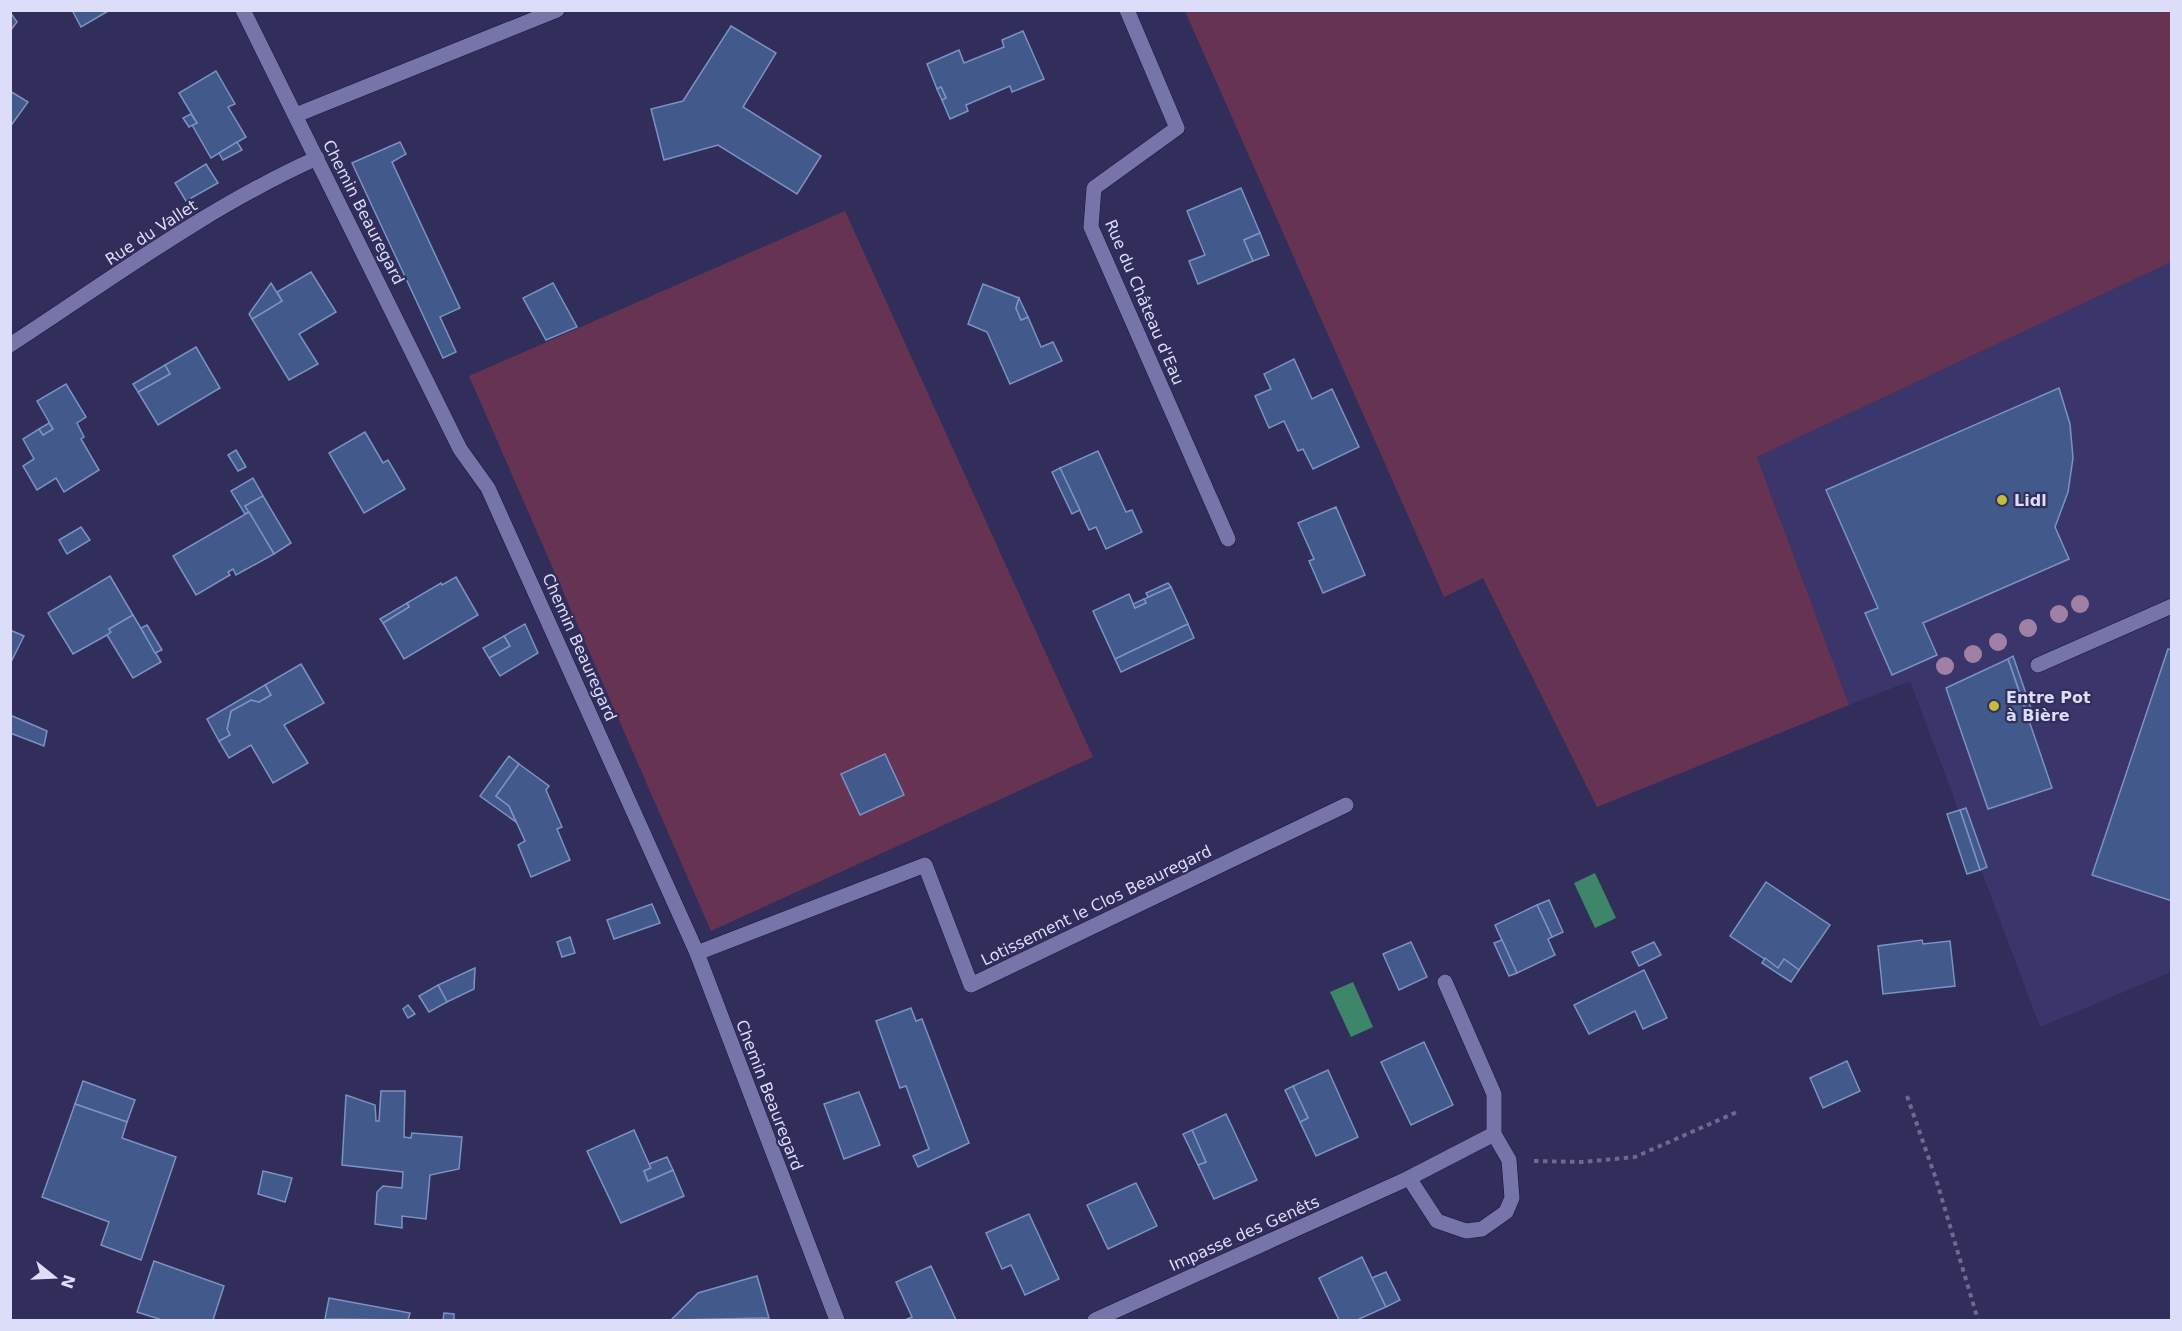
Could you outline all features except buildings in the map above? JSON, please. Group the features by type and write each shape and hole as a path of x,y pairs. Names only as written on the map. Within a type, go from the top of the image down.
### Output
{"street":[{"name":"Chemin Beauregard","path":"243,10 460,449 488,488 697,953 837,1320"},
{"path":"296,115 557,10"},
{"name":"Rue du Château d'Eau","path":"1127,10 1177,128 1094,188 1091,227 1228,539"},
{"name":"Rue du Vallet","path":"10,345 212,214 277,176 317,158"},
{"path":"2038,665 2172,606"},
{"name":"Lotissement le Clos Beauregard","path":"697,953 925,865 971,985 1346,805"},
{"path":"1409,1178 1437,1221 1466,1231 1482,1229 1506,1212 1512,1198 1509,1160 1494,1134 1494,1094 1444,982"},
{"name":"Impasse des Genêts","path":"1095,1320 1409,1178 1494,1134"}],"path":[{"path":"1907,1096 1936,1179 1978,1320"},
{"path":"1509,1160 1582,1162 1635,1157 1737,1112"}],"shaded area":[{"path":"1185,11 2171,11 2171,262 1757,457 1849,705 1597,807 1483,578 1444,597"},
{"path":"845,211 1093,757 711,931 469,376"},
{"path":"2171,262 2171,972 2040,1027 1910,681 1849,705 1757,457"},
{"path":"1595,873 1616,918 1595,928 1574,883"},
{"path":"1353,982 1373,1027 1351,1037 1330,992"}],"place":[{"name":"Lidl","path":"2002,500"},
{"name":"Entre Pot à Bière","path":"1994,706"}]}
